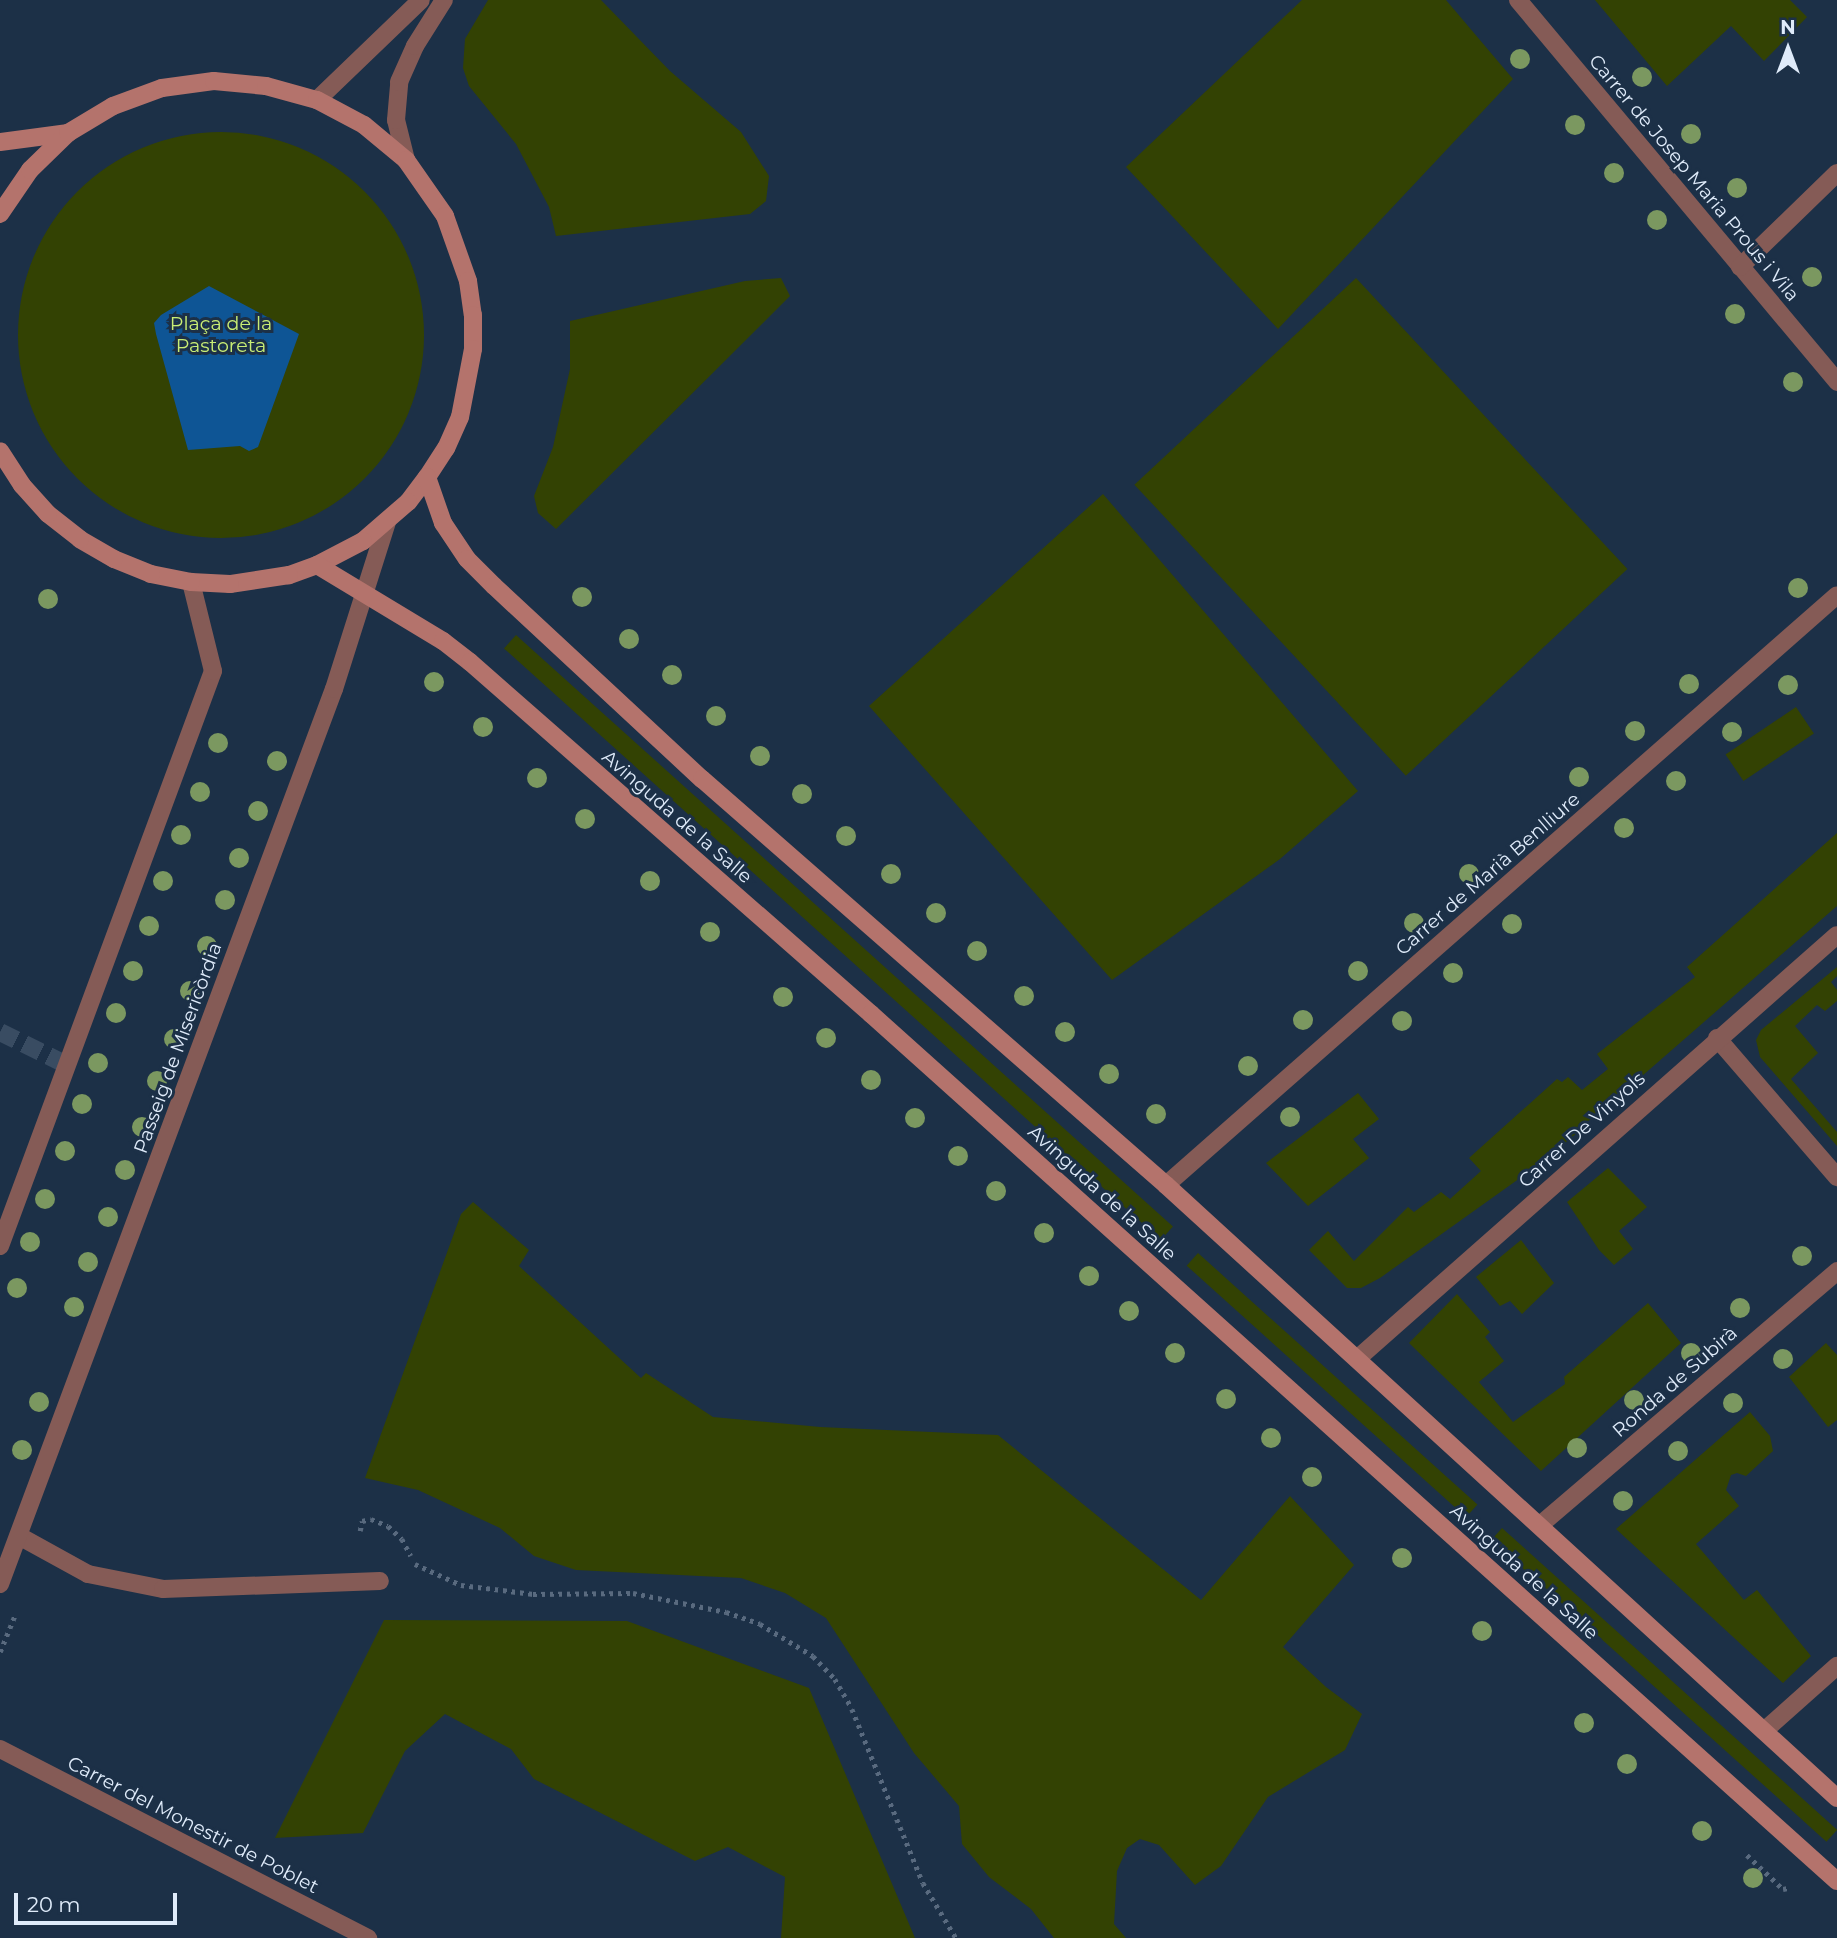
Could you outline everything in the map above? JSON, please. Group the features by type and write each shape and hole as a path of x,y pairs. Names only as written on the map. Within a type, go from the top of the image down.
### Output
{"street":[{"path":"317,100 421,0"},
{"path":"406,160 396,120 400,82 415,46 444,0"},
{"name":"Carrer de Josep Maria Prous i Vila","path":"1518,0 1837,382"},
{"path":"0,214 30,170 68,133 113,106 150,93 214,81 267,86 317,100 364,125 406,160 445,216 459,248 473,315 473,349 460,417 446,448 428,477 387,522 363,541 317,565 260,581 191,582 151,574 114,559 80,540 48,514 22,485 0,451"},
{"path":"0,142 68,133"},
{"path":"1740,267 1837,173"},
{"path":"428,477 443,523 467,559 494,586 702,779 1166,1185 1837,1798"},
{"name":"Passeig de Misericòrdia","path":"0,1584 334,689 387,522"},
{"name":"Avinguda de la Salle","path":"317,565 443,640 470,662 871,1014 1837,1881"},
{"path":"0,1246 213,671 191,582"},
{"name":"Carrer de Marià Benlliure","path":"1166,1185 1837,595"},
{"name":"Carrer De Vinyols","path":"1357,1359 1717,1038 1837,935"},
{"path":"1717,1038 1837,1177"},
{"name":"Ronda de Subirà","path":"1540,1525 1837,1271"},
{"path":"19,1536 88,1574 163,1589 380,1581"},
{"path":"1764,1731 1837,1667"},
{"name":"Carrer del Monestir de Poblet","path":"0,1749 368,1938"}],"path":[{"path":"360,1531 362,1521 371,1520 388,1526 401,1539 416,1566 461,1585 533,1594 634,1593 726,1612 748,1620 813,1656 835,1679 852,1709 923,1883 949,1932 956,1938"}],"green space":[{"path":"488,0 601,0 670,71 741,132 769,176 766,201 750,214 556,236 549,207 516,144 469,86 463,68 465,39"},
{"path":"1302,0 1446,0 1513,79 1278,329 1126,167"},
{"path":"1595,0 1790,0 1807,17 1764,61 1731,26 1667,86"},
{"name":"Plaça de la Pastoreta","path":"221,132 261,136 317,156 350,178 378,206 400,239 415,276 424,335 420,375 400,431 378,464 350,492 317,514 280,529 221,538 181,534 125,514 92,492 64,464 42,431 27,394 18,335 22,295 42,239 64,206 92,178 125,156 162,141"},
{"path":"781,278 790,296 556,529 538,513 534,496 553,447 570,369 570,321 745,281"},
{"path":"1356,278 1627,569 1406,776 1134,485"},
{"path":"1103,494 1358,791 1280,859 1112,980 869,706"},
{"path":"516,635 1173,1227 1161,1240 504,648"},
{"path":"1796,707 1814,734 1743,781 1726,755"},
{"path":"1837,833 1837,906 1548,1158 1380,1278 1361,1288 1347,1288 1309,1250 1328,1231 1354,1261 1408,1207 1414,1212 1441,1192 1450,1199 1481,1171 1469,1158 1557,1079 1562,1082 1568,1077 1582,1090 1608,1069 1597,1054 1695,977 1687,967"},
{"path":"1837,967 1837,976 1831,982 1837,990 1837,1001 1825,1011 1817,1005 1795,1026 1818,1053 1791,1079 1837,1132 1837,1146 1760,1057 1756,1040 1761,1030"},
{"path":"1358,1093 1379,1119 1353,1139 1369,1158 1308,1206 1266,1163"},
{"path":"1608,1168 1647,1207 1619,1231 1633,1249 1614,1265 1599,1250 1567,1202"},
{"path":"473,1202 529,1250 519,1266 641,1378 646,1373 713,1417 820,1427 998,1435 1201,1600 1290,1496 1354,1565 1283,1647 1326,1687 1362,1714 1345,1750 1268,1797 1221,1866 1195,1885 1159,1845 1140,1839 1127,1848 1117,1871 1114,1924 1126,1938 1054,1938 1031,1909 989,1877 962,1844 959,1806 914,1753 826,1618 785,1593 741,1578 576,1570 534,1556 500,1528 418,1490 365,1478 461,1214"},
{"path":"1521,1240 1554,1283 1522,1314 1510,1301 1500,1306 1476,1277"},
{"path":"1198,1253 1477,1505 1466,1517 1187,1266"},
{"path":"1457,1294 1490,1332 1485,1337 1504,1361 1479,1382 1513,1422 1565,1384 1564,1377 1648,1303 1681,1343 1541,1471 1409,1343"},
{"path":"1826,1343 1837,1355 1837,1420 1828,1427 1789,1377"},
{"path":"1750,1412 1770,1436 1773,1451 1746,1476 1737,1473 1731,1475 1726,1490 1739,1506 1696,1544 1744,1600 1757,1590 1811,1656 1783,1683 1616,1529"},
{"path":"1502,1528 1837,1830 1826,1842 1491,1540"},
{"path":"384,1620 627,1621 809,1688 915,1938 781,1938 785,1877 728,1847 695,1861 534,1779 511,1749 445,1714 405,1751 363,1833 275,1838"}],"water":[{"path":"209,286 299,334 258,447 249,451 240,446 188,450 156,334 154,323 161,315"}],"tunnel":[{"path":"0,1032 69,1066"}]}
